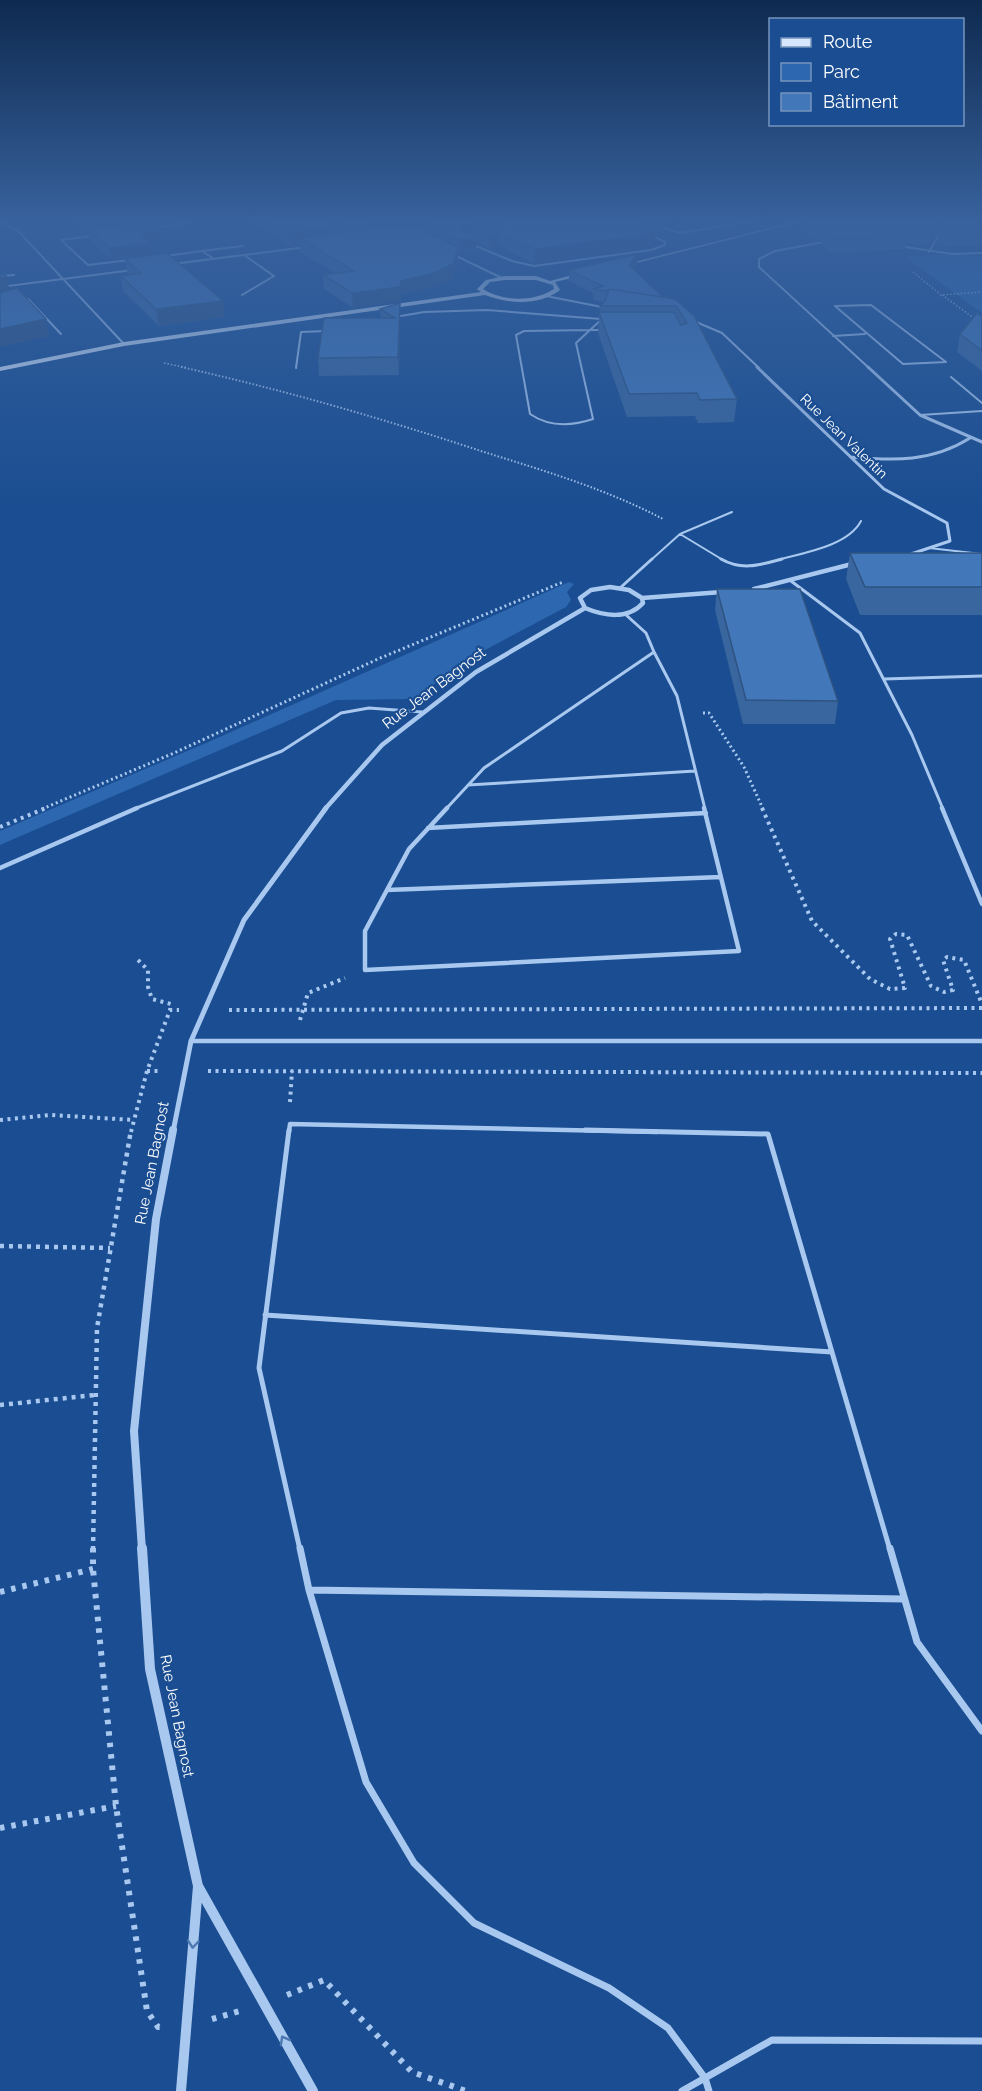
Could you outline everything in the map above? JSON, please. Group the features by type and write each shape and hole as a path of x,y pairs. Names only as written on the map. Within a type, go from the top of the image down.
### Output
{"main road":[{"path":"0,369 124,344 311,318"}],"street":[{"name":"Rue Jean Valentin","path":"682,318 701,322 722,333 884,489 946,523 950,541 905,555"},
{"path":"814,318 921,415 982,442"},
{"path":"851,457 887,460 926,459 953,451 970,438"},
{"path":"749,590 772,588 838,566 860,562"},
{"name":"Rue Jean Bagnost","path":"313,2091 198,1886 150,1670 134,1431 156,1219 191,1041 244,920 315,820 382,745 476,672 585,608 580,598 584,594 600,588 620,588"},
{"path":"620,588 642,598 726,592"},
{"path":"585,608 603,614 625,614 640,607 642,598"},
{"name":"Rue Jean Bagnost","path":"181,2091 198,1886"}],"lane":[{"path":"46,318 61,334"},
{"path":"100,318 124,344"},
{"path":"580,318 601,320"},
{"path":"847,318 903,364 946,362 888,318"},
{"path":"601,320 588,331 576,343 593,419 586,422 546,423 537,421 530,414 516,335 524,331 588,331 610,330"},
{"path":"296,368 301,332 336,330"},
{"path":"834,336 865,334"},
{"path":"951,377 982,403"},
{"path":"921,415 982,411"},
{"path":"620,588 682,533 732,512"},
{"path":"682,533 737,567 745,567 840,539 855,532 861,521"},
{"path":"929,548 982,554"},
{"path":"791,581 860,633 912,735 982,904"},
{"path":"625,614 646,633 677,696 739,951 366,970 365,931 410,849 428,828 484,768 654,652"},
{"path":"884,679 982,676"},
{"path":"0,868 134,809 282,751 341,713 369,708 422,712"},
{"path":"468,785 695,771"},
{"path":"428,828 706,813"},
{"path":"387,890 721,877"},
{"path":"191,1041 982,1041"},
{"path":"709,2091 705,2078 668,2028 609,1988 474,1923 414,1863 366,1782 309,1590 259,1368 290,1124 768,1134 917,1642 982,1731"},
{"path":"265,1315 832,1352"},
{"path":"309,1590 904,1599"},
{"path":"682,2091 772,2040 982,2041"}],"path":[{"path":"156,361 319,400 530,466 629,501 682,533"},
{"path":"0,827 174,753 357,669 571,579"},
{"path":"170,1010 982,1006 964,960 947,957 943,960 952,990 944,992 931,986 907,935 896,934 890,939 904,988 890,989 870,979 812,921 744,767 709,713 681,712"},
{"path":"138,960 148,970 148,987 152,999 171,1004 147,1071 982,1073"},
{"path":"0,1120 51,1115 134,1120"},
{"path":"0,1246 110,1248"},
{"path":"0,1405 95,1395"},
{"path":"0,1592 93,1569"},
{"path":"0,1828 116,1806"},
{"path":"186,2026 264,2004 324,1980 412,2072 466,2091"}],"green space":[{"path":"569,582 574,584 567,592 571,600 566,607 470,658 414,699 336,700 0,845 0,831 206,743"}],"building":[{"path":"0,318 46,319 0,329"},
{"path":"324,318 399,318 398,357 318,358"},
{"path":"601,318 677,318 681,325 687,323 683,318 695,318 737,399 700,400 697,393 629,394"},
{"path":"973,318 982,318 982,351 960,334"},
{"path":"850,553 982,553 982,587 865,587"},
{"path":"717,589 800,589 838,701 746,700"}]}
